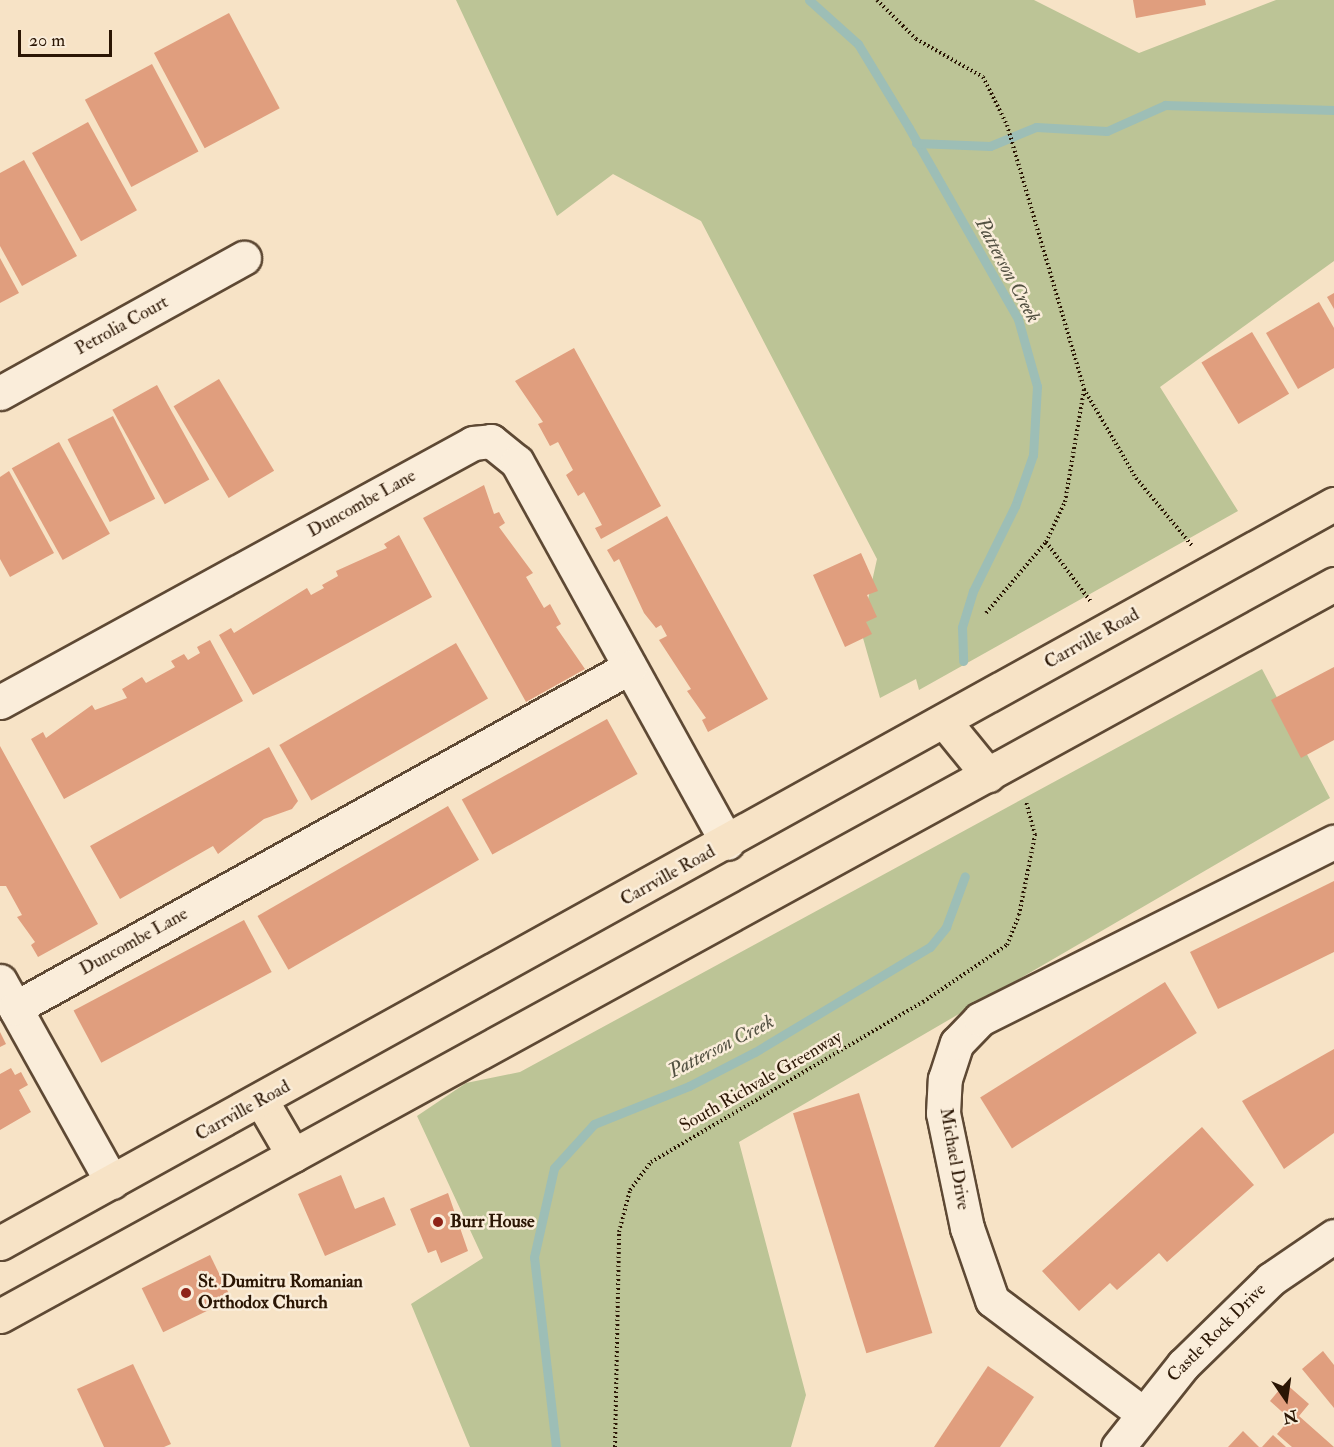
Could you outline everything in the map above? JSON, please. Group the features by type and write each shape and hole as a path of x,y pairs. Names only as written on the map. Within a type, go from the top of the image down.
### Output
{"main road":[{"name":"Carrville Road","path":"0,1243 727,843 1334,504"},
{"path":"0,1316 1334,584"},
{"path":"944,721 988,775"},
{"path":"261,1100 293,1155"}],"street":[{"name":"Petrolia Court","path":"0,393 244,258"},
{"name":"Duncombe Lane","path":"0,702 473,443 491,441 517,462 727,843"},
{"name":"Duncombe Lane","path":"112,1182 8,995 630,667"},
{"name":"Michael Drive","path":"1141,1412 992,1300 967,1228 943,1113 945,1079 957,1043 980,1018 1334,842"},
{"name":"Castle Rock Drive","path":"1118,1447 1141,1412 1271,1279 1334,1236"}],"path":[{"path":"877,0 916,39 983,77 1007,126 1084,389 1136,478 1196,550"},
{"path":"986,614 1046,542 1065,502 1084,389"},
{"path":"1046,542 1094,607"},
{"name":"South Richvale Greenway","path":"615,1447 619,1232 630,1190 651,1162 923,1002 1007,945 1019,915 1035,835 1026,802"}],"green space":[{"path":"456,0 1034,0 1139,53 1276,0 1334,0 1334,261 1160,387 1238,511 919,690 916,679 880,698 861,631 877,559 701,221 613,174 557,216"},
{"path":"1262,669 1330,798 739,1142 806,1395 791,1447 470,1447 411,1304 483,1258 417,1116 466,1083 520,1072"}],"building":[{"path":"1133,0 1205,0 1206,5 1136,18"},
{"path":"229,13 280,108 205,148 154,53"},
{"path":"152,64 198,151 131,187 85,100"},
{"path":"88,122 137,210 81,241 32,153"},
{"path":"24,160 77,256 22,286 0,246 0,173"},
{"path":"0,258 19,293 0,303"},
{"path":"1334,293 1334,309 1327,297"},
{"path":"1319,302 1334,328 1334,368 1298,389 1266,333"},
{"path":"1252,332 1289,394 1239,424 1201,362"},
{"path":"574,348 661,506 601,539 595,528 602,525 584,492 578,496 566,475 573,470 558,442 550,446 538,424 543,422 515,381"},
{"path":"219,379 274,471 229,498 174,406"},
{"path":"157,385 209,479 165,504 112,410"},
{"path":"113,416 155,499 110,522 68,439"},
{"path":"59,442 110,534 63,560 12,468"},
{"path":"9,471 54,553 10,577 0,559 0,477"},
{"path":"484,485 494,514 499,512 505,523 499,527 533,573 526,577 544,608 550,604 561,624 556,627 585,669 526,702 423,518"},
{"path":"667,516 768,699 708,732 702,720 706,718 687,691 691,689 659,640 667,636 661,625 656,628 644,613 619,559 614,562 607,550"},
{"path":"399,535 432,597 253,695 219,635 231,628 234,633 307,588 311,595 324,588 322,585 338,576 336,571 387,548 384,544"},
{"path":"861,553 878,591 867,595 877,617 866,622 872,634 845,647 813,575"},
{"path":"210,640 243,701 64,799 31,739 43,732 46,738 92,705 95,710 127,698 122,689 142,677 146,683 175,667 171,661 184,654 188,660 200,653 197,647"},
{"path":"456,643 488,698 311,800 279,745"},
{"path":"1334,667 1334,740 1301,758 1271,700"},
{"path":"607,719 638,774 492,855 462,799"},
{"path":"0,746 98,924 38,957 31,945 35,942 17,917 22,915 6,886 0,886"},
{"path":"269,747 298,801 292,809 264,819 218,854 213,846 120,899 90,846"},
{"path":"448,806 479,860 288,970 257,916"},
{"path":"1334,881 1334,952 1218,1009 1190,952"},
{"path":"244,920 272,972 101,1063 74,1011"},
{"path":"1165,982 1197,1033 1012,1148 980,1098"},
{"path":"0,1032 6,1044 0,1047"},
{"path":"1334,1049 1334,1133 1284,1169 1242,1101"},
{"path":"11,1068 15,1075 21,1072 28,1085 19,1090 31,1112 0,1130 0,1074"},
{"path":"859,1093 932,1333 866,1353 793,1113"},
{"path":"1202,1127 1254,1185 1167,1262 1159,1253 1117,1290 1110,1283 1079,1311 1042,1271"},
{"path":"341,1175 355,1209 384,1197 396,1225 325,1256 298,1194"},
{"name":"Burr House","path":"448,1193 468,1251 441,1263 436,1250 428,1253 410,1209"},
{"name":"St. Dumitru Romanian Orthodox Church","path":"210,1255 231,1299 163,1332 142,1288"},
{"path":"1323,1351 1334,1365 1334,1408 1302,1369"},
{"path":"133,1364 171,1444 164,1447 104,1447 77,1389"},
{"path":"988,1366 1034,1397 1000,1447 934,1447"},
{"path":"1285,1383 1309,1404 1299,1416 1334,1447 1292,1447 1277,1434 1290,1419 1270,1401"},
{"path":"1243,1431 1259,1447 1228,1447"},
{"path":"1273,1435 1286,1447 1262,1447"}],"waterway":[{"name":"Patterson Creek","path":"809,0 858,44 909,128 1018,319 1037,386 1033,455 1015,506 973,591 962,627 963,661"},
{"path":"916,143 990,146 1036,127 1107,131 1165,105 1334,110"},
{"name":"Patterson Creek","path":"556,1447 534,1257 554,1168 594,1124 689,1086 755,1052 930,947 946,927 965,876"}],"place":[{"name":"Burr House","path":"438,1222"},
{"name":"St. Dumitru Romanian Orthodox Church","path":"186,1293"}]}
